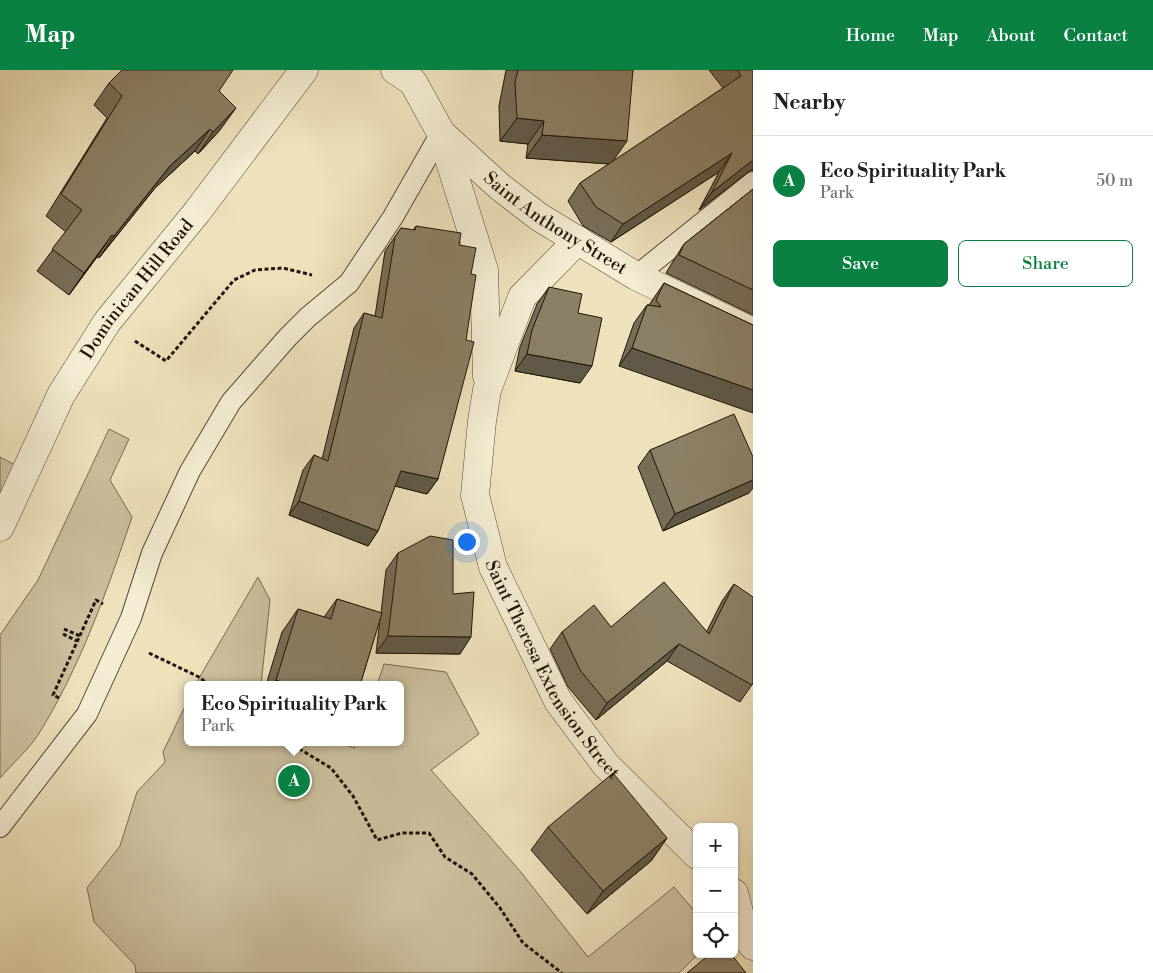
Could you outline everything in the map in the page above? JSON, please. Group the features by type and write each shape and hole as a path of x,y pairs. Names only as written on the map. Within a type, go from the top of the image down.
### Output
{"street":[{"name":"Dominican Hill Road","path":"0,527 61,395 107,322 197,212 304,70"},
{"name":"Saint Anthony Street","path":"395,70 412,82 441,133 500,187 539,217 636,276 753,332"},
{"name":"Saint Theresa Extension Street","path":"441,133 484,270 487,390 475,495 494,567 558,701 606,765 693,851"},
{"name":"Saint Theresa Extension Street","path":"487,390 522,297 578,240"},
{"path":"741,896 745,935 753,946"}],"lane":[{"path":"0,827 87,714 121,640 156,545 190,471 231,402 301,324 349,283 393,217 441,133"},
{"path":"636,276 753,182"}],"path":[{"path":"107,322 166,361 234,280 255,270 283,268 349,283"},
{"path":"53,694 96,600"},
{"path":"64,629 80,636"},
{"path":"63,634 77,641"},
{"path":"121,640 204,681"},
{"path":"295,746 331,768 353,796 376,840 402,833 429,832 445,858 472,874 500,908 523,943 562,973"}],"shaded area":[{"path":"109,429 129,439 110,480 132,517 113,573 80,656 67,683 38,735 25,752 0,778 0,635 38,580"},
{"path":"0,457 19,467 0,512"},
{"path":"258,577 270,600 261,681 197,681"},
{"path":"384,664 446,672 479,734 431,770 520,871 588,957 674,887 693,909 694,958 679,973 136,973 135,965 94,922 87,888 120,846 137,792 165,762 163,752 184,708 184,746 349,746 354,748 355,746 404,746 404,681 378,681"}],"building":[{"path":"122,70 233,70 219,91 236,108 213,132 210,129 170,166 114,236 112,235 84,273 52,249 82,210 61,194 122,96 109,83"},
{"path":"518,70 633,70 627,141 542,135 544,121 517,118 515,82"},
{"path":"737,70 753,70 753,160 712,192 732,153 623,224 596,207 580,183 741,76"},
{"path":"753,189 753,290 679,255 684,244"},
{"path":"416,226 461,233 459,245 476,248 471,274 476,275 466,340 474,342 438,479 401,471 378,531 299,501 314,455 328,461 364,313 382,318 395,237 401,228 415,230"},
{"path":"664,283 753,325 753,390 632,348 647,305 661,307 656,300"},
{"path":"549,287 582,294 578,313 602,318 592,366 527,354 532,330"},
{"path":"734,414 753,457 753,480 675,514 650,450"},
{"path":"430,536 453,540 453,594 474,592 471,637 388,636 398,553"},
{"path":"664,582 709,634 734,584 753,597 752,685 679,644 607,703 580,670 562,632 594,605 611,627"},
{"path":"337,599 382,613 361,681 276,680 298,609 331,619"},
{"path":"613,773 667,838 603,891 548,827"},
{"path":"705,958 734,958 746,973 687,973"}],"place":[{"name":"Eco Spirituality Park","path":"294,781"}]}
